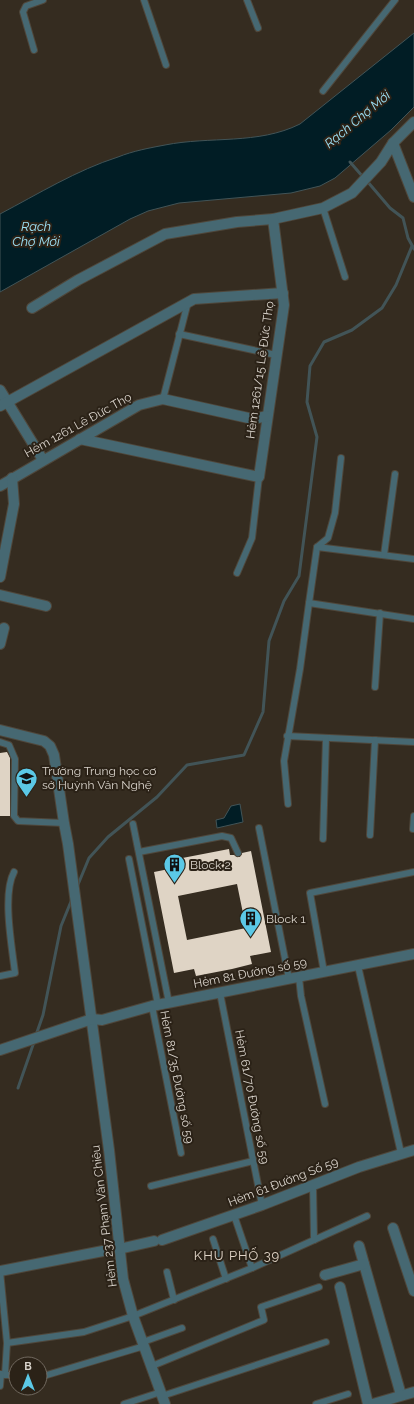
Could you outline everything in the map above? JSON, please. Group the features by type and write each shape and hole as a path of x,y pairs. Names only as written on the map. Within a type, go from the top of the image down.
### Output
{"street":[{"path":"32,308 78,280 165,234 237,222 273,219 324,208 352,192 381,162 393,143 414,122"},
{"path":"393,143 414,197"},
{"name":"Hẻm 1261/15 Lê Đức Thọ","path":"259,477 284,305 273,219"},
{"path":"4,403 194,299 283,293"},
{"path":"0,390 4,403 43,460"},
{"name":"Hẻm 1261 Lê Đức Thọ","path":"0,486 139,405 163,399 253,419 267,416"},
{"path":"80,439 259,477"},
{"path":"0,577 14,504 12,478"},
{"path":"0,595 46,606"},
{"path":"0,644 4,628"},
{"name":"Hẻm 237 Phạm Văn Chiêu","path":"0,730 44,740 50,746 54,755 74,881 123,1279 133,1316 163,1397"},
{"name":"Hẻm 81 Đường số 59","path":"0,1050 92,1019 102,1020 169,1003 414,954"},
{"name":"Hẻm 61 Đường Số 59","path":"119,1249 158,1240 234,1215 401,1153 414,1150"},
{"path":"393,1228 414,1291"},
{"path":"359,1246 401,1395"},
{"path":"0,1271 103,1251"},
{"path":"325,1275 364,1264"},
{"path":"340,1287 368,1404"},
{"path":"379,1403 414,1392"}],"lane":[{"path":"34,50 23,12 26,6 43,0"},
{"path":"144,0 166,65"},
{"path":"247,0 258,28"},
{"path":"323,91 395,0"},
{"path":"324,208 345,277"},
{"path":"163,399 188,302"},
{"path":"179,334 276,355"},
{"path":"288,804 284,761 287,736 300,669 317,547 328,538 330,532 335,513 341,458"},
{"path":"384,555 395,474"},
{"path":"237,573 252,538 259,477"},
{"path":"317,547 414,559"},
{"path":"309,603 414,619"},
{"path":"374,687 380,613"},
{"path":"287,736 414,742"},
{"path":"323,839 326,738"},
{"path":"370,835 375,740"},
{"path":"0,742 9,745 15,759 14,816 18,821 64,822"},
{"path":"413,828 414,816"},
{"path":"133,824 169,1003"},
{"path":"259,828 294,978 301,996 325,1104"},
{"path":"139,852 222,836 232,838 238,854"},
{"name":"Hẻm 81/35 Đường số 59","path":"129,859 181,1153"},
{"path":"0,976 15,972 10,925 9,888 9,881 14,872"},
{"path":"324,972 310,893 414,872"},
{"path":"358,966 401,1153"},
{"name":"Hẻm 61/70 Đường số 59","path":"220,993 262,1205"},
{"path":"151,1186 253,1161"},
{"path":"313,1185 314,1240"},
{"path":"234,1215 252,1268"},
{"path":"7,1343 84,1332 133,1316 252,1268 367,1216"},
{"path":"212,1239 226,1279"},
{"path":"0,1271 7,1343 0,1386"},
{"path":"166,1272 174,1300"},
{"path":"152,1366 264,1320 261,1307 319,1287"},
{"path":"48,1374 143,1344 182,1328"},
{"path":"124,1404 163,1397 326,1342"},
{"path":"316,1404 348,1394"}],"water":[{"name":"Rạch Chợ Mới","path":"414,33 414,107 391,130 335,178 320,186 291,193 179,203 148,211 130,219 0,292 0,214 73,175 129,153 182,142 251,138 284,131 300,124"},
{"path":"240,804 243,822 217,828 216,820 224,818 231,806"}],"building":[{"path":"7,752 10,758 10,816 0,816 0,753"},
{"path":"229,849 230,855 240,857 242,853 251,851 271,952 250,956 252,964 232,969 196,976 194,969 174,973 154,872 174,868 172,860","holes":["237,884 246,928 187,940 178,896"]}],"waterway":[{"path":"350,162 363,177"},
{"path":"367,181 390,208 403,218 408,238 414,249"},
{"path":"77,887 89,858 108,837 157,797 187,765 244,755 263,712 269,641 284,601 299,576 317,437 307,402 310,366 324,342 352,330 382,308 396,285 412,246"},
{"path":"36,1035 43,1015 61,926 72,899"},
{"path":"18,1088 34,1042"}],"place":[{"name":"Trường Trung học cơ sở Huỳnh Văn Nghệ","path":"26,798"},
{"name":"Block 2","path":"175,884"},
{"name":"Block 1","path":"250,938"}],"district":[{"name":"KHU PHỐ 39","path":"237,1255"}]}
